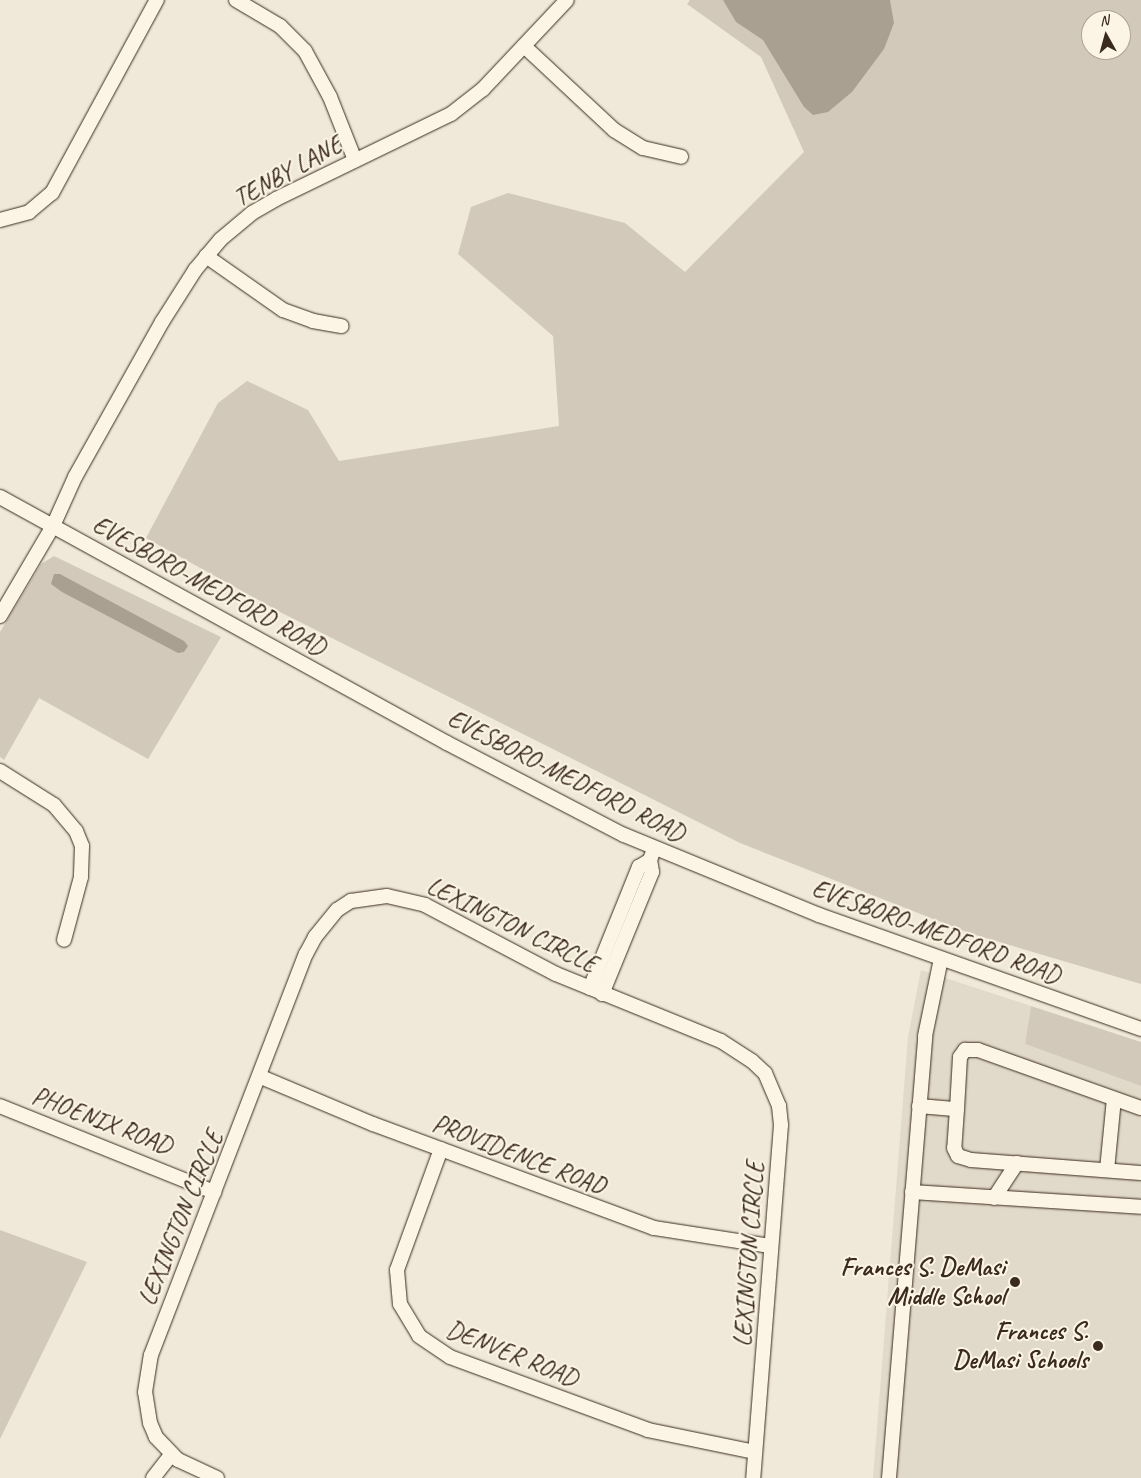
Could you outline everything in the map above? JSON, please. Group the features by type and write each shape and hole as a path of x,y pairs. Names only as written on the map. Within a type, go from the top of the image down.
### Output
{"street":[{"path":"0,220 30,212 52,193 156,0"},
{"path":"236,0 280,26 305,51 330,97 355,160"},
{"name":"TENBY LANE","path":"52,526 75,477 162,322 206,256 236,226 260,208 451,114 483,89 567,0"},
{"path":"524,46 614,130 643,148 681,156"},
{"path":"206,256 283,310 313,321 342,326"},
{"name":"EVESBORO-MEDFORD ROAD","path":"0,497 652,854 941,960 1141,1029"},
{"path":"0,616 52,526"},
{"path":"0,771 54,805 76,831 82,846 82,869 64,940"},
{"path":"596,991 652,872 652,854"},
{"name":"LEXINGTON CIRCLE","path":"217,1478 171,1455 156,1437 150,1423 145,1392 146,1374 214,1192 261,1077 283,1011 306,954 325,923 352,901 369,897 405,898 596,991 721,1041 752,1061 765,1073 777,1098 781,1125 753,1478"},
{"path":"888,1478 925,1036 941,960"},
{"path":"1141,1108 978,1050 965,1050 960,1057 954,1148 958,1156 1017,1163 1141,1173"},
{"name":"PROVIDENCE ROAD","path":"261,1077 440,1149 654,1228 770,1246"},
{"path":"1107,1170 1114,1099"},
{"name":"PHOENIX ROAD","path":"0,1106 214,1192"},
{"path":"919,1106 957,1109"},
{"name":"DENVER ROAD","path":"440,1149 397,1270 400,1304 419,1336 450,1357 639,1427 666,1436 755,1452"},
{"path":"994,1198 1017,1163"},
{"path":"912,1192 1141,1207"},
{"path":"153,1478 171,1455"}],"shaded area":[{"path":"690,0 1141,0 1141,984 969,933 740,843 282,613 146,538 218,403 247,381 308,410 339,461 559,426 553,336 458,254 471,207 508,193 625,223 685,272 804,152 761,57 687,4"},
{"path":"723,0 890,0 894,23 884,49 852,92 828,112 813,115 804,107 763,40 736,22"},
{"path":"54,556 221,637 148,759 39,698 4,760 0,757 0,632 41,564"},
{"path":"54,574 60,574 184,641 188,646 184,652 178,653 62,592 51,584"},
{"name":"Frances S. DeMasi Middle School","path":"921,970 1031,1006 1025,1044 1141,1086 1141,1478 873,1478 908,1037"},
{"path":"1031,1006 1141,1042 1141,1086 1025,1044"},
{"path":"0,1230 87,1262 0,1439"}],"place":[{"name":"Frances S. DeMasi Middle School","path":"1015,1282"},
{"name":"Frances S. DeMasi Schools","path":"1098,1346"}]}
